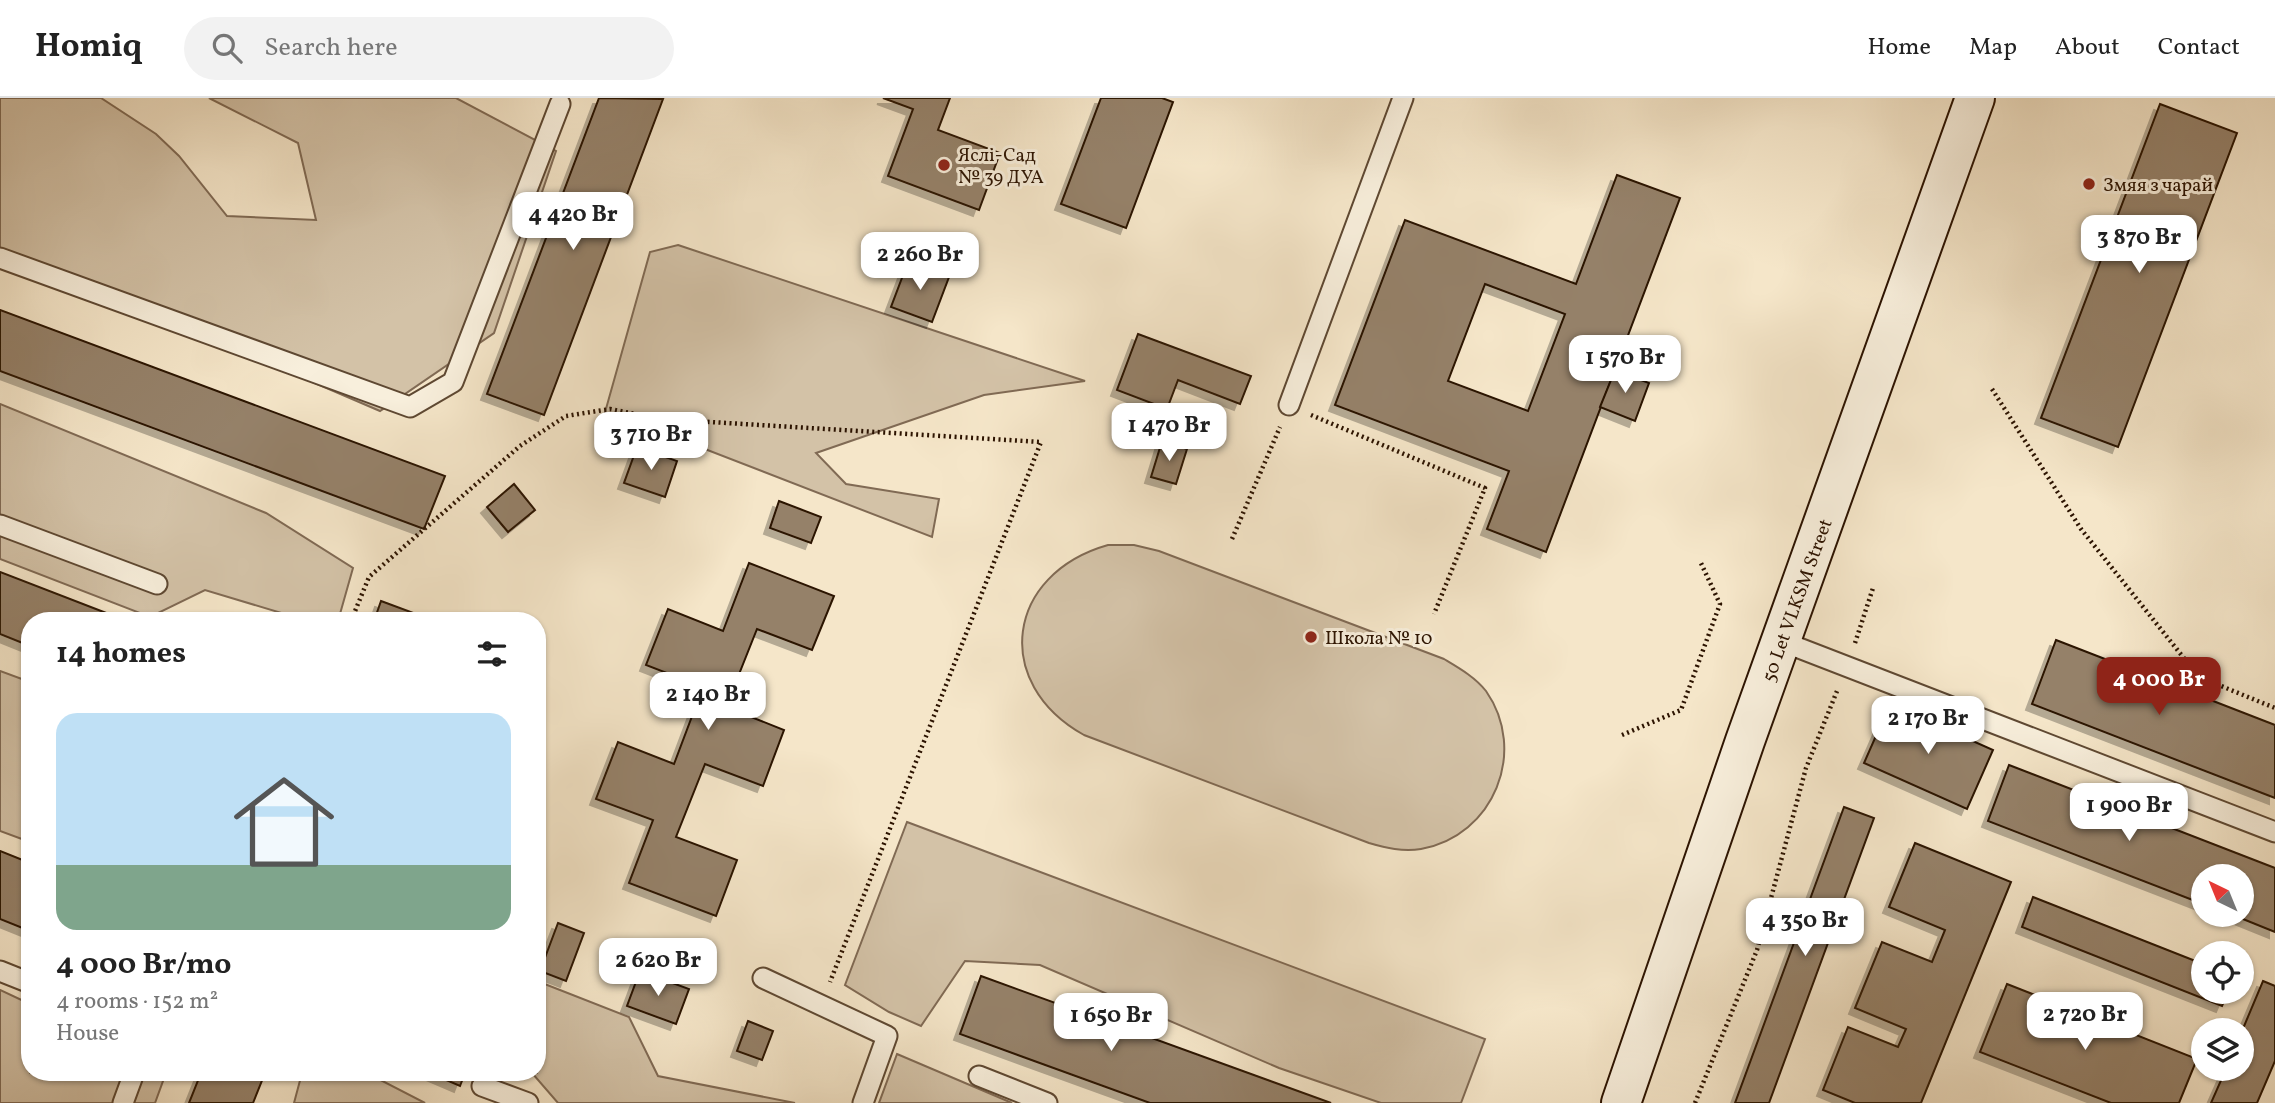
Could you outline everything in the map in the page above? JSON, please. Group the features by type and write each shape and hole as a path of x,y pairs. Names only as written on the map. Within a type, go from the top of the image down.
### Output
{"main road":[{"name":"50 Let VLKSM Street","path":"1620,1103 1975,98"}],"lane":[{"path":"1289,405 1403,98"},
{"path":"0,258 410,407 453,382 560,104"},
{"path":"0,525 157,584"},
{"path":"1781,641 2275,832"},
{"path":"0,971 21,979"},
{"path":"763,978 887,1036 863,1103"},
{"path":"979,1076 1047,1103"},
{"path":"123,1103 131,1081"},
{"path":"482,1086 528,1103"}],"path":[{"path":"1992,389 2081,529 2199,677 2275,708"},
{"path":"1232,539 1289,405 1485,488 1434,614"},
{"path":"355,612 369,577 520,446 566,416 610,409 661,419 1041,442 830,982 827,1007"},
{"path":"1622,734 1681,710 1720,604 1700,561"},
{"path":"1695,1103 1757,950 1806,768 1847,665 1873,589"}],"shaded area":[{"path":"0,98 101,98 156,134 179,156 227,216 316,220 298,143 209,98 456,98 556,151 494,333 380,411 0,248"},
{"path":"678,245 1085,381 984,395 816,453 846,484 939,499 932,537 630,420 602,423 650,252"},
{"path":"0,404 266,513 353,568 341,612 278,612 205,590 160,612 137,612 0,559"},
{"path":"1108,545 1134,545 1159,551 1444,659 1466,673 1486,691 1498,714 1504,739 1503,764 1497,788 1485,809 1468,827 1446,841 1414,850 1388,848 1084,735 1054,713 1034,687 1024,660 1023,631 1031,604 1048,580 1074,559"},
{"path":"0,671 21,679 21,839 0,831"},
{"path":"907,822 1485,1039 1461,1103 1381,1103 1279,1068 1040,965 965,961 921,1026 889,1012 845,985"},
{"path":"546,985 629,1017 658,1076 795,1103 558,1103 539,1081 546,1081"},
{"path":"0,990 21,1000 21,1081 163,1081 155,1103 0,1103"},
{"path":"897,1054 1012,1103 879,1103"},
{"path":"300,1081 382,1081 425,1103 294,1103"}],"building":[{"path":"599,98 663,99 544,415 487,394"},
{"name":"Яслі-Сад № 39 ДУА","path":"883,98 950,98 938,130 1000,153 979,210 888,176 913,109"},
{"path":"1101,98 1162,98 1173,102 1126,228 1061,204"},
{"path":"2160,104 2237,133 2118,447 2041,418"},
{"path":"1617,175 1680,198 1546,552 1487,529 1509,471 1335,405 1405,220 1576,284","holes":["1485,284 1565,314 1528,411 1448,381"]},
{"path":"908,262 949,277 932,322 891,307"},
{"path":"0,310 445,476 424,529 0,371"},
{"path":"1138,334 1251,376 1240,404 1178,380 1167,409 1117,390"},
{"path":"1615,370 1649,383 1635,421 1600,407"},
{"path":"1162,441 1187,449 1176,484 1151,477"},
{"path":"637,447 677,461 665,497 624,483"},
{"path":"514,484 535,510 508,532 487,507"},
{"path":"779,501 821,517 811,543 770,528"},
{"path":"749,563 834,596 812,650 757,629 726,707 784,730 763,786 705,764 676,837 737,860 716,916 629,883 653,820 596,799 618,742 674,764 703,687 646,665 668,609 723,631"},
{"path":"0,572 104,612 21,612 21,642 0,634"},
{"path":"381,601 411,612 377,612"},
{"path":"2056,640 2275,725 2275,798 2032,704"},
{"path":"1890,704 1993,750 1967,809 1864,763"},
{"path":"2009,765 2275,868 2275,932 2254,924 2254,864 2191,864 2191,899 1988,821"},
{"path":"1844,807 1874,818 1769,1103 1735,1103"},
{"path":"1915,843 2011,882 1921,1103 1855,1103 1823,1090 1848,1027 1898,1047 1906,1029 1855,1008 1882,942 1932,962 1945,930 1889,907"},
{"path":"0,851 21,859 21,927 0,919"},
{"path":"2033,897 2191,959 2191,994 2022,927"},
{"path":"558,923 584,933 566,981 546,973 546,955"},
{"path":"640,971 689,989 676,1024 627,1006"},
{"path":"981,976 1331,1103 1150,1103 960,1034"},
{"path":"2263,981 2275,986 2275,1061 2257,1103 2211,1103 2221,1081 2254,1081 2254,1018 2247,1018"},
{"path":"2007,984 2191,1057 2191,1074 2179,1103 2111,1103 1980,1052"},
{"path":"748,1021 773,1031 762,1060 737,1051"},
{"path":"198,1081 262,1081 253,1103 189,1103"},
{"path":"448,1081 462,1081 460,1086"}],"place":[{"name":"Яслі-Сад № 39 ДУА","path":"944,165"},
{"name":"Змяя з чарай","path":"2089,184"},
{"name":"Школа № 10","path":"1311,637"}]}
